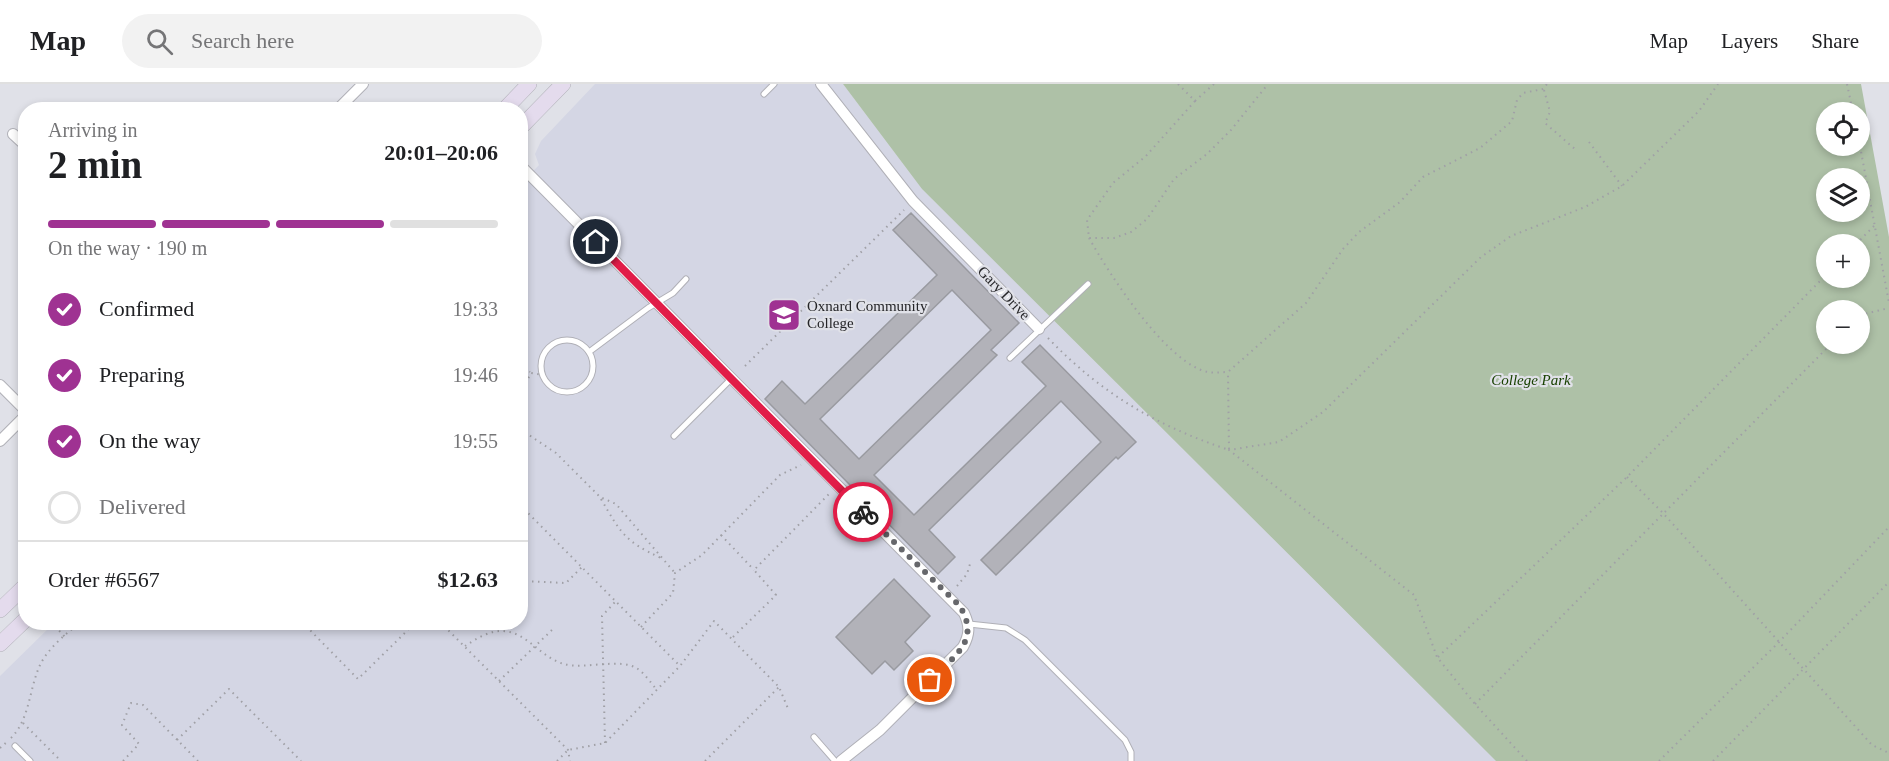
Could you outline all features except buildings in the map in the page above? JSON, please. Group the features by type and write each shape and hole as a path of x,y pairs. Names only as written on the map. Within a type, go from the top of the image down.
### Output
{"main road":[{"path":"512,102 529,84"},
{"path":"528,120 563,84"},
{"path":"0,610 18,593"},
{"path":"0,644 18,627"}],"street":[{"path":"345,102 363,84"},
{"name":"Gary Drive","path":"821,84 913,201 1039,329"},
{"path":"13,134 18,139"},
{"path":"528,173 959,605 969,624 968,637 963,647 880,730 841,761"},
{"path":"0,385 18,404"},
{"path":"0,441 18,422"}],"lane":[{"path":"764,94 774,84"},
{"path":"589,352 686,279"},
{"path":"1010,358 1088,284"},
{"path":"568,339 584,345 589,352 593,369 591,377 579,389 562,391 547,382 543,375 542,358 552,344 568,339"},
{"path":"674,436 731,379"},
{"path":"969,624 1006,628 1025,640 1125,740 1131,752 1131,761"},
{"path":"814,737 835,761"},
{"path":"15,746 30,761"}],"path":[{"path":"1178,84 1195,101"},
{"path":"1214,84 1195,101 1146,156 1113,183 1087,220 1089,238 1111,277 1128,301 1176,352 1199,369 1211,373 1228,372 1306,303 1343,249 1359,232 1400,202 1423,177 1480,148 1512,121 1517,100 1523,93 1543,89 1547,84"},
{"path":"1089,238 1114,238 1131,232 1147,219 1174,179 1207,154 1231,130 1268,84"},
{"path":"1229,450 1279,442 1323,412 1481,256 1511,236 1585,207 1622,186 1699,111 1718,84"},
{"path":"1847,84 1851,102"},
{"path":"1543,89 1550,112 1545,123 1576,150"},
{"path":"1589,142 1622,186"},
{"path":"1862,156 1889,303"},
{"path":"746,366 913,201"},
{"path":"1866,234 1876,224"},
{"path":"1437,657 1627,477 1816,285"},
{"path":"1870,313 1889,308"},
{"name":"Gary Drive","path":"1039,329 1066,357 1120,401 1183,435 1229,450"},
{"path":"1475,704 1662,512 1821,354"},
{"path":"528,371 543,375"},
{"path":"1228,372 1229,450"},
{"path":"528,379 531,373"},
{"path":"528,434 556,453 600,497 621,533 635,546 663,559"},
{"path":"1229,450 1414,595 1437,657 1475,704 1527,761"},
{"path":"675,573 702,555 780,475 801,465"},
{"path":"1627,477 1662,512 1872,745 1889,753"},
{"path":"754,570 829,494"},
{"path":"600,497 616,504 675,573 674,593 641,627"},
{"path":"529,513 680,666"},
{"path":"1659,761 1779,642 1889,527"},
{"path":"721,535 776,595 732,638"},
{"path":"957,586 967,574 970,564"},
{"path":"528,581 566,583 582,567"},
{"path":"1713,761 1889,582"},
{"path":"605,743 601,664 602,616 616,601"},
{"path":"557,761 568,750 605,743 680,666 714,621 779,687 789,711"},
{"path":"499,681 554,628"},
{"path":"58,630 65,637"},
{"path":"0,748 23,723 40,665 73,630"},
{"path":"310,630 358,679 408,630"},
{"path":"448,630 568,750 570,761"},
{"path":"465,646 489,633 503,631 519,635 548,657 565,665 601,664 638,668 657,690"},
{"path":"705,761 779,687"},
{"path":"177,740 229,689 301,761"},
{"path":"123,761 139,744 122,725 131,703 143,705 198,761"},
{"path":"23,723 61,761"}],"shaded area":[{"name":"Oxnard Community College","path":"595,84 843,84 922,189 1496,761 0,761 0,676 47,630 528,630 528,177 539,165 535,154 541,141"}],"green space":[{"name":"College Park","path":"843,84 1861,84 1864,102 1816,102 1816,156 1870,156 1870,133 1889,237 1889,761 1496,761 922,189"}],"way so far":[{"path":"863,512 959,605 969,624 968,637 963,647 930,680"}],"place":[{"name":"Oxnard Community College","path":"784,315"}],"route":[{"path":"596,242 863,512"}]}
